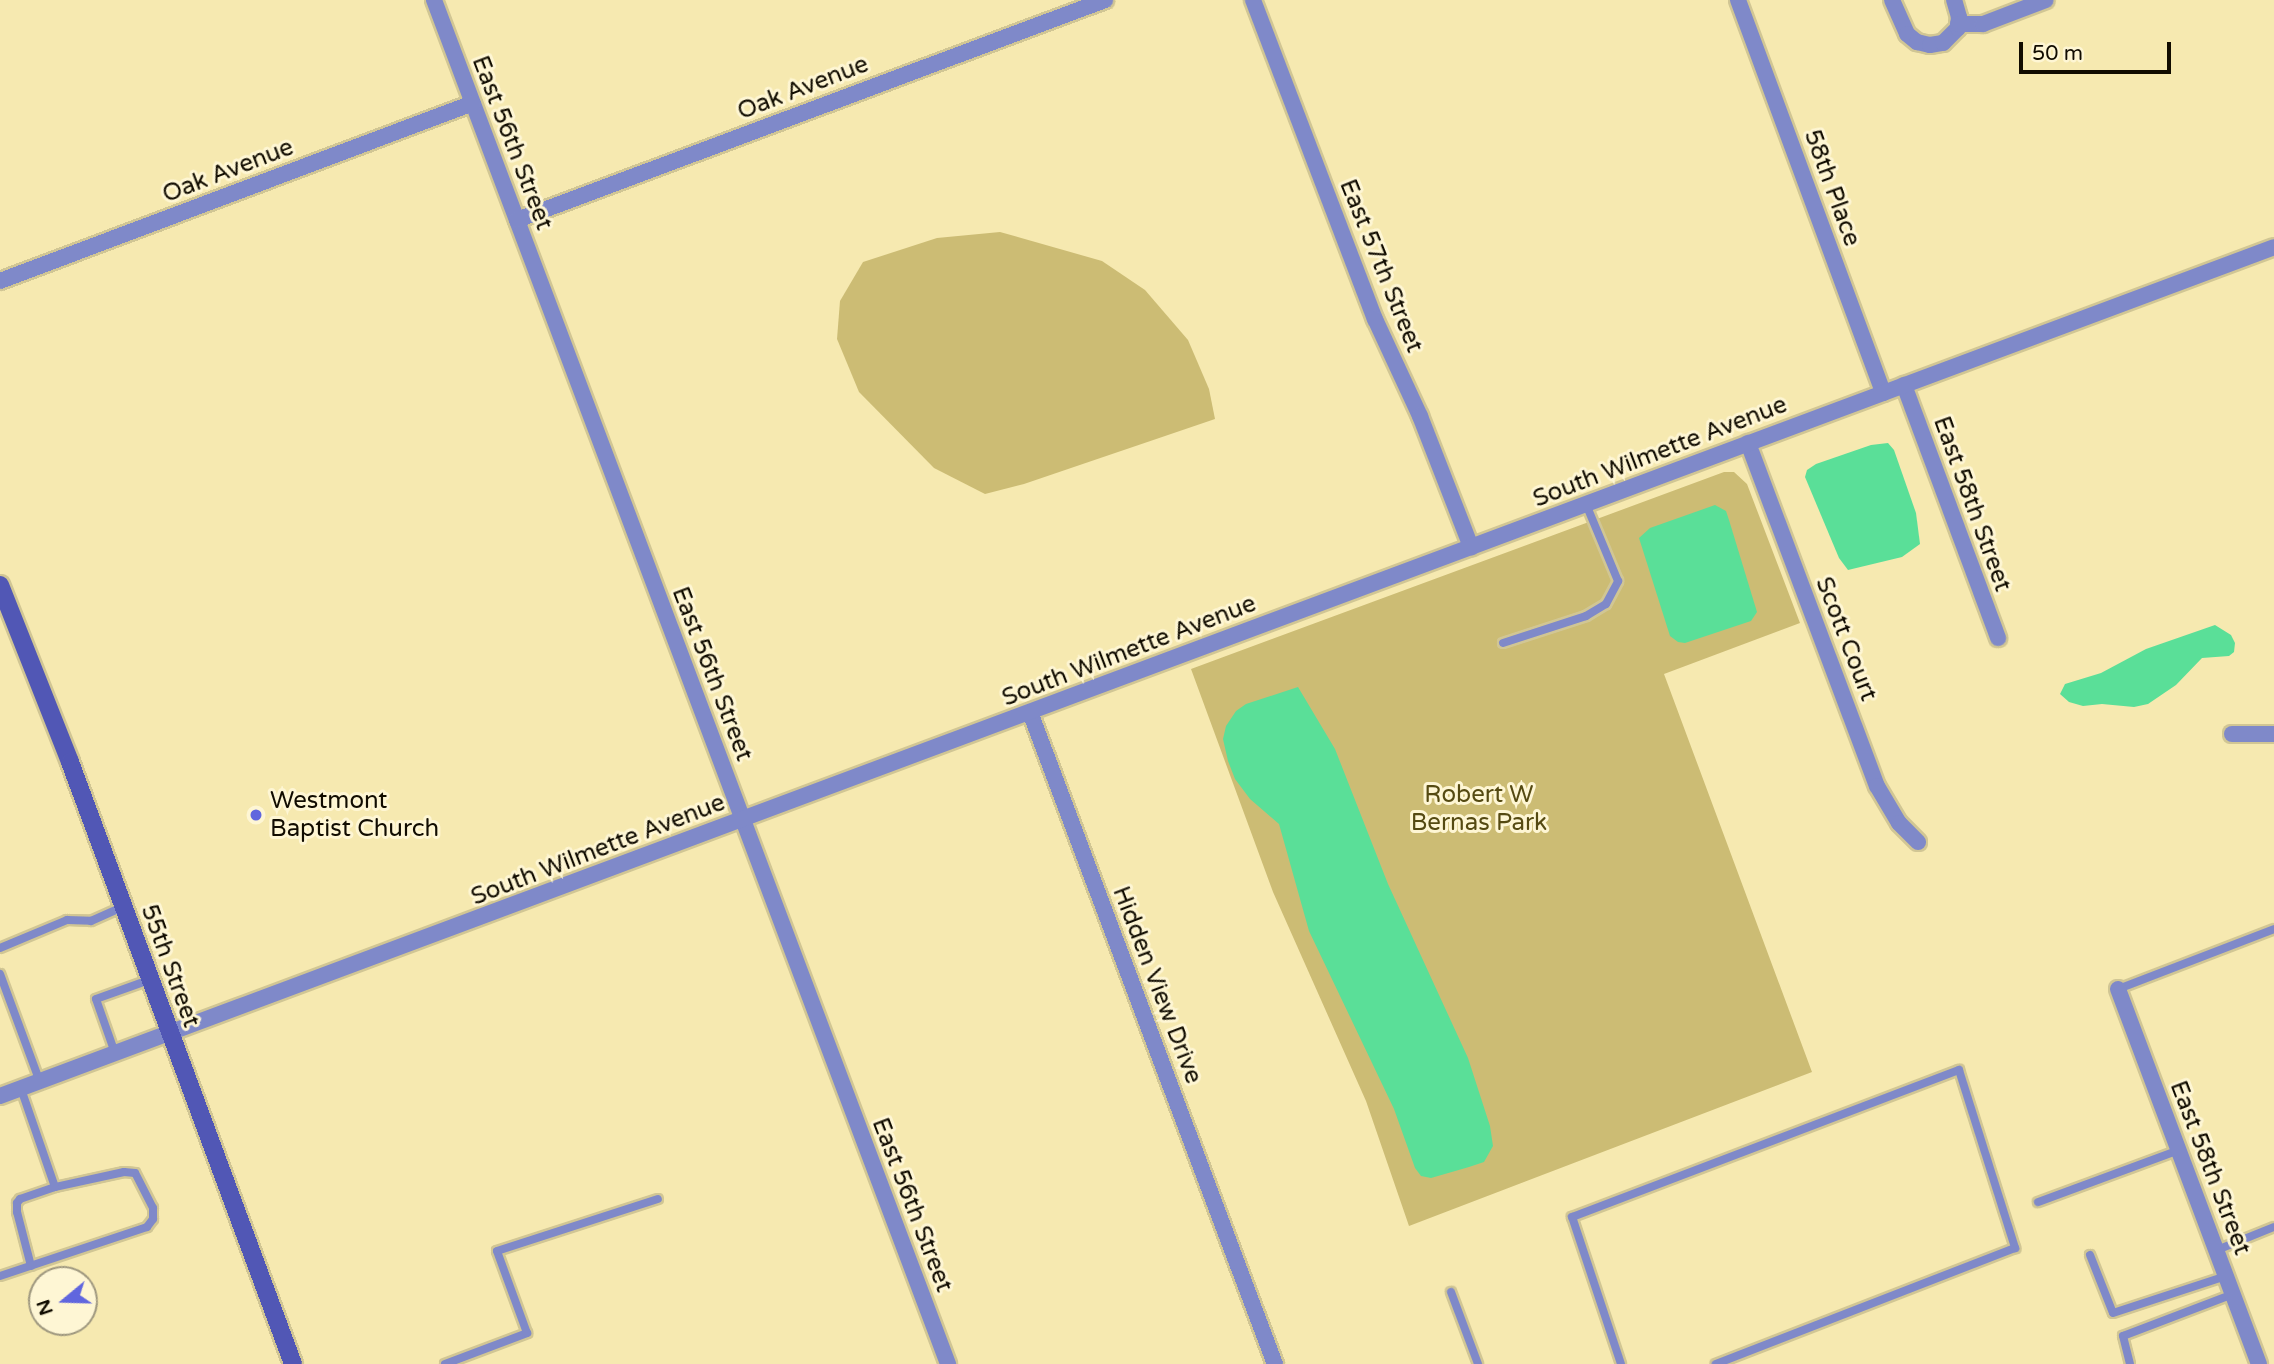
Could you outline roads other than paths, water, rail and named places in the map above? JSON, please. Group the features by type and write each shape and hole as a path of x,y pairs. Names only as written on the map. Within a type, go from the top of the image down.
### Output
{"main road":[{"name":"55th Street","path":"0,585 123,906 293,1364"}],"street":[{"name":"East 56th Street","path":"434,0 948,1364"},
{"name":"Oak Avenue","path":"517,220 1105,0"},
{"name":"East 57th Street","path":"1252,0 1375,319 1420,416 1471,547"},
{"name":"58th Place","path":"1738,0 1884,393"},
{"path":"1892,0 1907,34 1917,42 1930,45 1943,43 1951,37 1958,24 1954,0"},
{"path":"1958,24 1983,24 2046,0"},
{"name":"Oak Avenue","path":"0,281 473,103"},
{"name":"South Wilmette Avenue","path":"0,1097 2274,247"},
{"name":"East 58th Street","path":"1904,385 1998,638"},
{"name":"Scott Court","path":"1748,443 1877,786 1899,823 1918,842"},
{"name":"Hidden View Drive","path":"1030,712 1275,1364"},
{"path":"2232,734 2274,734"},
{"name":"East 58th Street","path":"2118,989 2259,1364"}],"lane":[{"path":"1503,643 1586,616 1606,604 1618,581 1586,504"},
{"path":"0,948 67,920 91,921 123,906"},
{"path":"2118,989 2274,929"},
{"path":"0,974 40,1082"},
{"path":"115,1053 96,999 149,980"},
{"path":"1621,1364 1572,1217 1959,1070 2015,1248 1716,1364"},
{"path":"21,1088 55,1187"},
{"path":"2038,1202 2179,1150"},
{"path":"124,1172 135,1173 153,1208 153,1219 147,1227 31,1266 16,1207 20,1199 55,1187 124,1172"},
{"path":"445,1364 527,1333 498,1251 658,1199"},
{"path":"2217,1250 2274,1227"},
{"path":"2090,1255 2113,1314 2226,1276"},
{"path":"0,1276 28,1267"},
{"path":"1451,1292 1478,1364"},
{"path":"2130,1364 2123,1336 2233,1294"}],"place":[{"name":"Westmont Baptist Church","path":"256,815"}],"park label":[{"name":"Robert W Bernas Park","path":"1479,809"}]}
